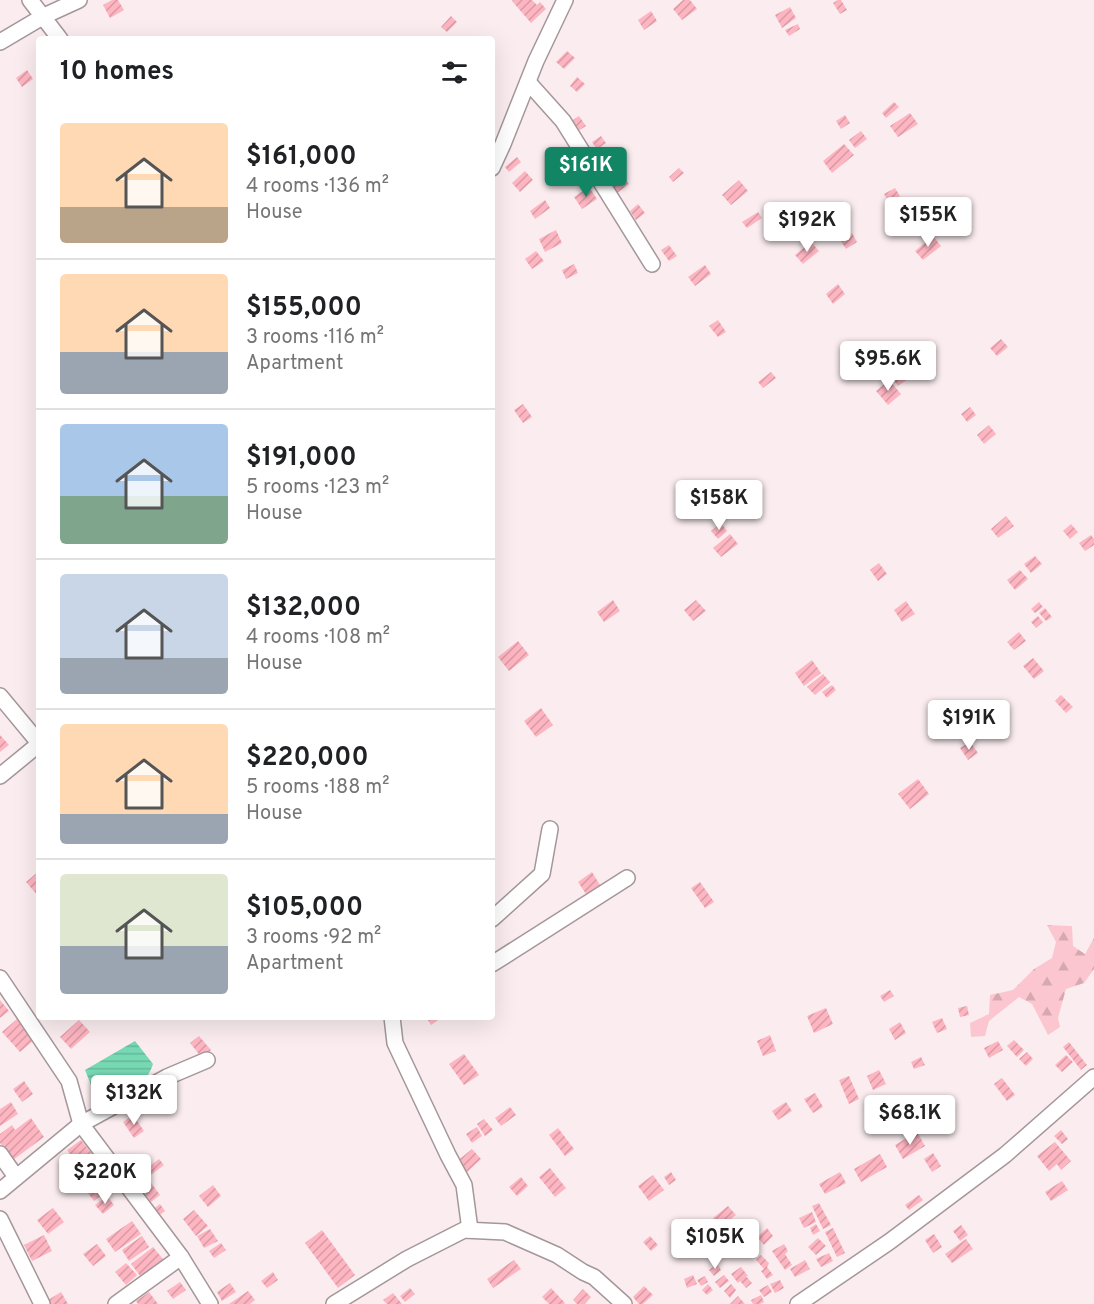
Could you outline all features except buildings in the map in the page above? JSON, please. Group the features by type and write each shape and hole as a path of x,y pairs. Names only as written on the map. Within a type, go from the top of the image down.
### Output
{"street":[{"path":"30,0 58,36"},
{"path":"0,42 44,16 79,0"},
{"path":"495,161 536,61 565,0"},
{"path":"528,82 563,121 652,264"},
{"path":"0,696 36,740"},
{"path":"0,776 36,746"},
{"path":"495,916 542,874 550,829"},
{"path":"495,962 627,878"},
{"path":"0,978 69,1081 81,1124 182,1257 210,1304"},
{"path":"392,1020 395,1043 464,1185 470,1230"},
{"path":"0,1191 81,1124 168,1077 207,1060"},
{"path":"798,1304 889,1242 1005,1155 1094,1077"},
{"path":"0,1154 16,1177"},
{"path":"0,1219 42,1304"},
{"path":"334,1304 407,1259 464,1230 505,1232 557,1255 594,1277 624,1304"},
{"path":"116,1304 182,1257"}],"green space":[{"path":"1047,925 1072,926 1073,946 1085,954 1094,938 1094,969 1084,983 1066,989 1058,1018 1060,1027 1048,1035 1032,1004 1019,997 989,1021 985,1036 971,1037 970,1023 989,1014 990,995 1013,990 1034,969 1052,958 1056,942"}],"shaded area":[{"path":"135,1041 153,1064 146,1077 130,1090 110,1099 95,1095 85,1070"}]}
